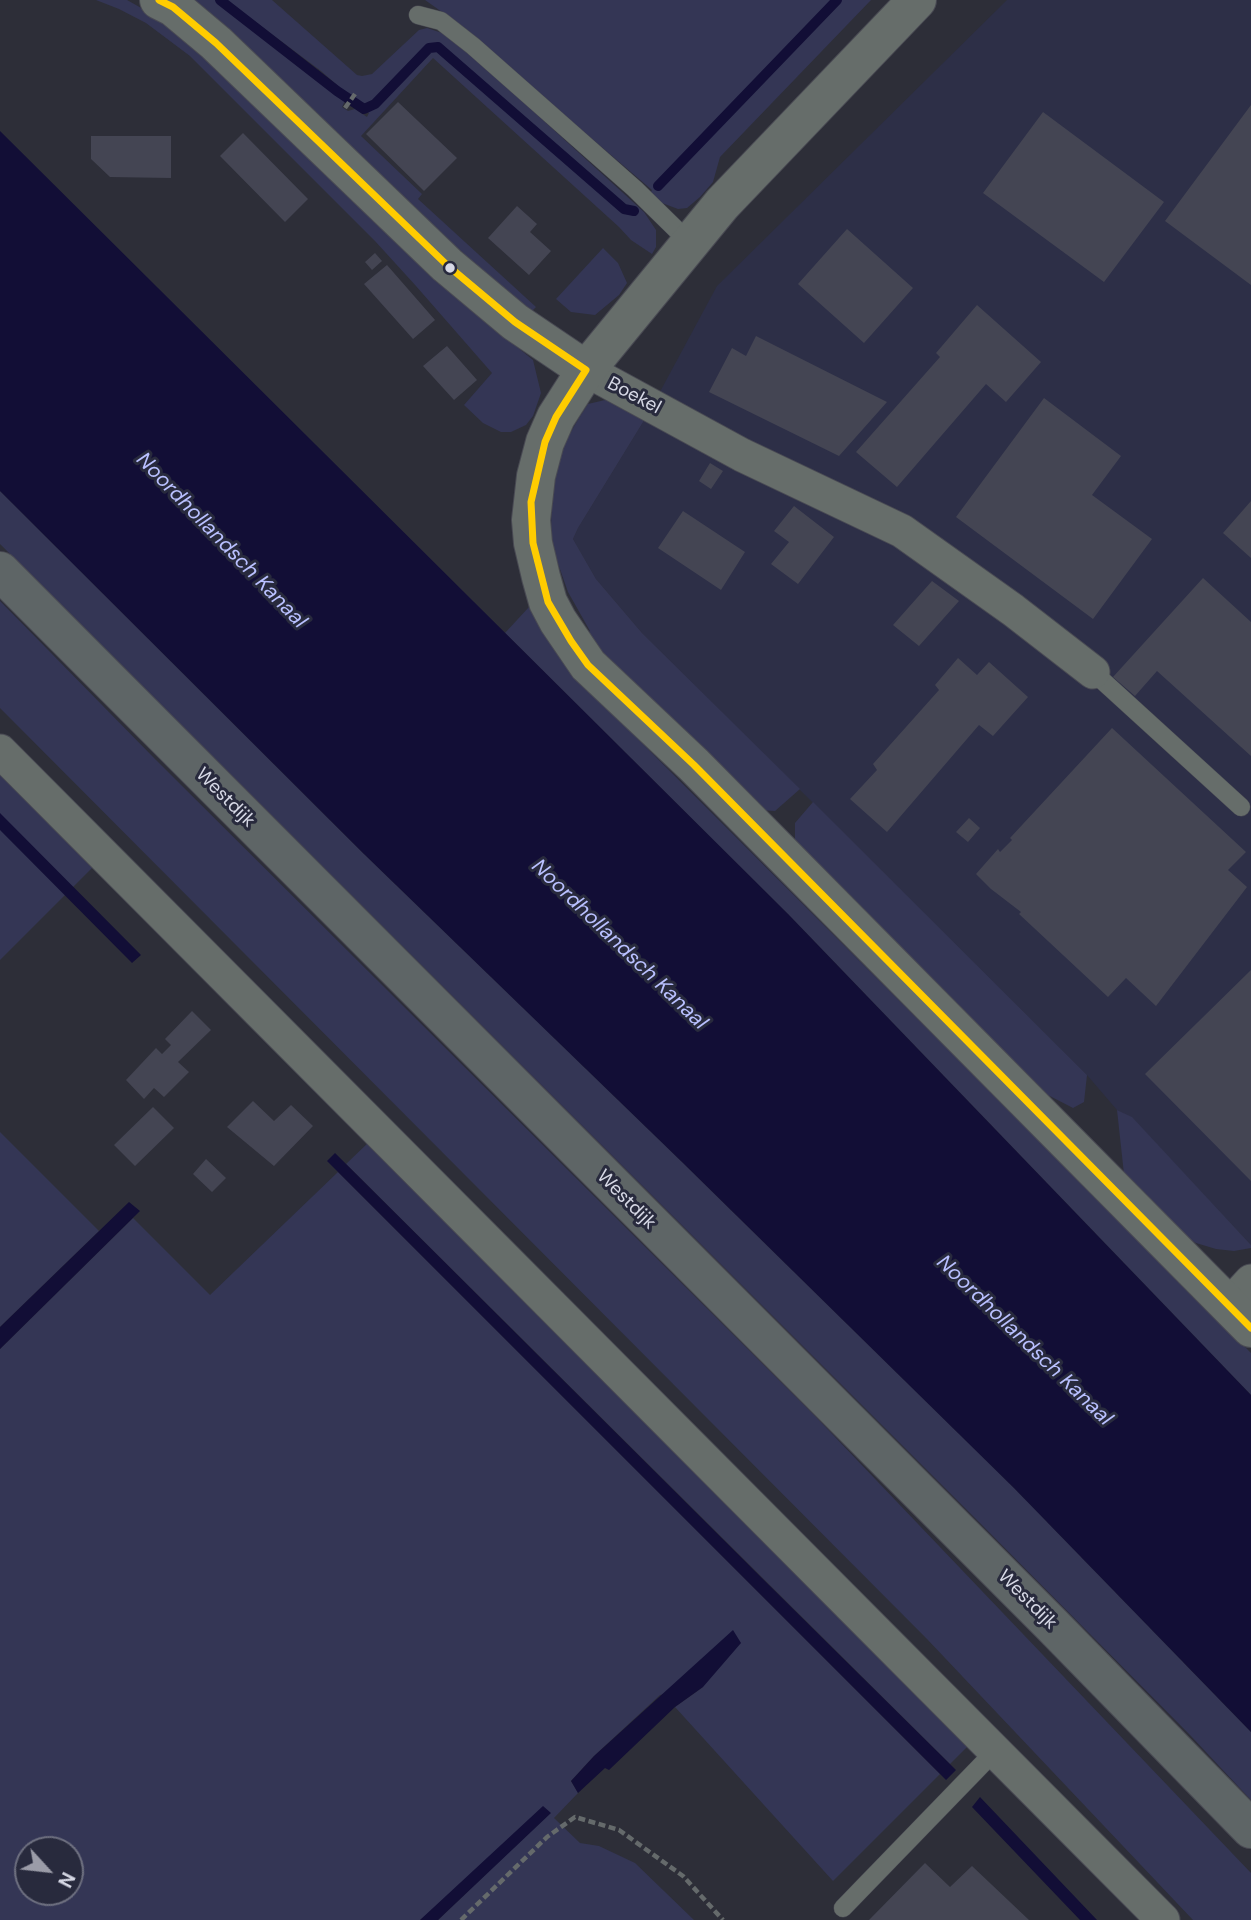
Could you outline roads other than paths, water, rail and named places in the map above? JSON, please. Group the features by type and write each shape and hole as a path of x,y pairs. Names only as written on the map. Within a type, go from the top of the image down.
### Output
{"main road":[{"name":"Westdijk","path":"0,571 1052,1625 1251,1829"}],"street":[{"name":"Boekel","path":"159,0 173,7 216,43 447,265 515,321 586,370 743,455 902,531 1013,610 1093,672"},
{"path":"916,0 689,242 586,370 556,417 545,442 531,502 533,543 544,589 571,641 588,664 1244,1304"},
{"path":"0,751 1163,1920"}],"lane":[{"path":"418,15 441,21 473,46 635,189 689,242"},
{"path":"1093,672 1241,807"},
{"path":"843,1908 995,1751"}],"water":[{"name":"Noordhollandsch Kanaal","path":"0,131 788,914 1251,1395 1251,1732 1014,1488 364,854 0,491"},
{"path":"0,813 141,955 132,963 0,830"},
{"path":"335,1153 956,1770 946,1780 327,1161"},
{"path":"129,1202 140,1211 0,1349 0,1327"},
{"path":"733,1630 741,1643 703,1687 675,1707 609,1770 605,1768 578,1793 571,1781 594,1756"},
{"path":"980,1797 1097,1920 1080,1920 972,1807"},
{"path":"543,1806 551,1813 438,1920 420,1920"}],"waterway":[{"path":"220,0 364,109 375,104 429,48 438,47 624,209 634,211"},
{"path":"658,186 837,0"}]}
